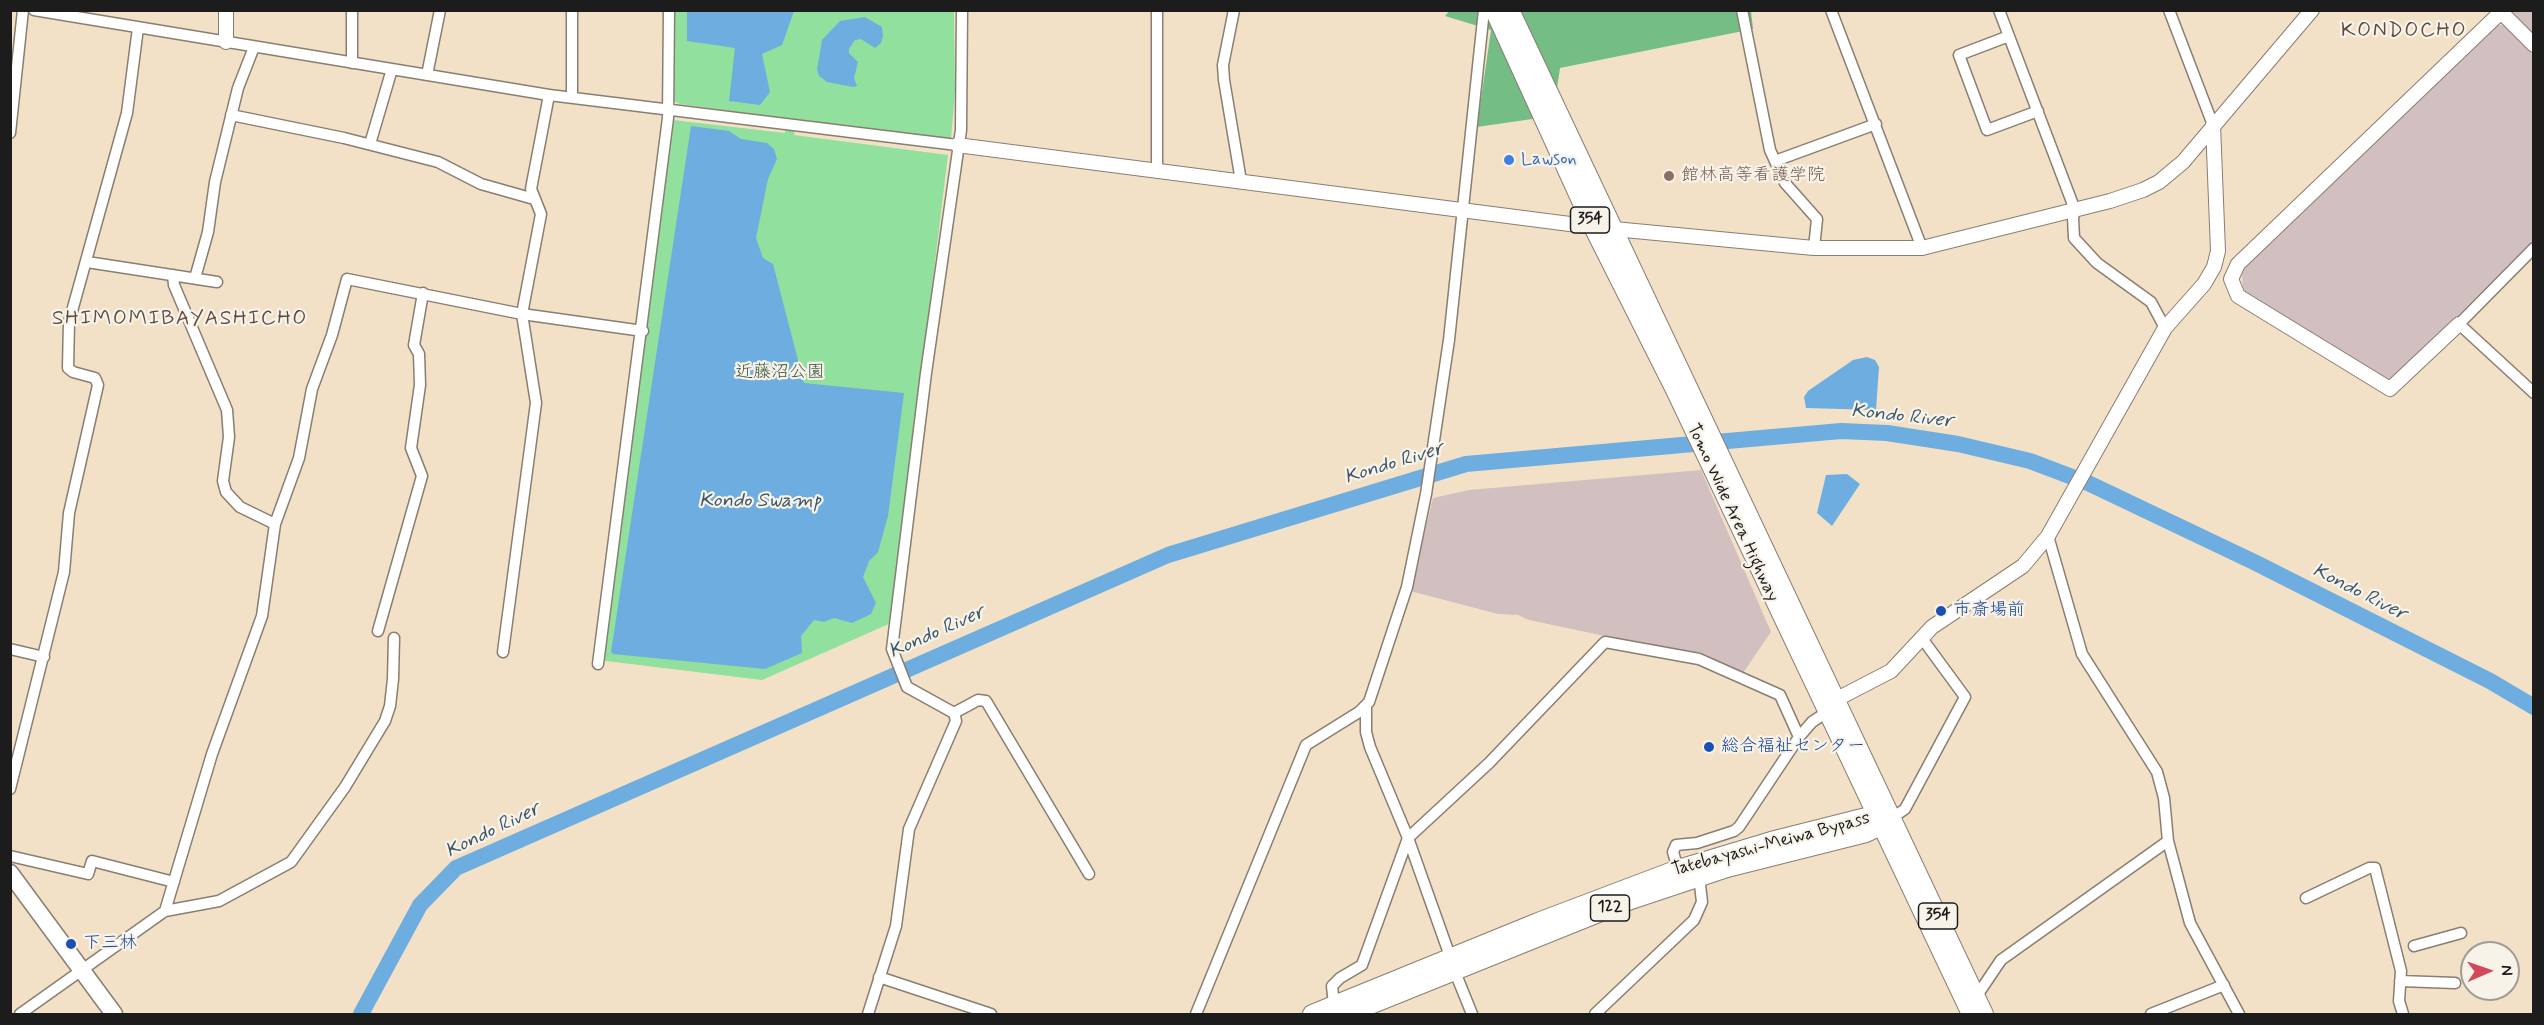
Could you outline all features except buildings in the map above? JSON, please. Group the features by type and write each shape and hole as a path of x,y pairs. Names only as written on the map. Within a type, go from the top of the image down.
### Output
{"highway":[{"name":"Tomo Wide Area Highway","path":"1494,10 1593,227 1714,457 1832,706 1882,820 1973,1006 1984,1014"},
{"name":"Tomo Wide Area Highway","path":"1510,10 1613,228 1699,426"},
{"name":"Tatebayashi-Meiwa Bypass","path":"1453,966 1549,918 1678,869 1771,841 1882,820"},
{"name":"Tatebayashi-Meiwa Bypass","path":"1311,1014 1339,1011 1453,966 1699,876 1882,820"}],"main road":[{"path":"10,873 114,1014"}],"street":[{"path":"10,133 23,10"},
{"path":"34,10 549,95 1157,170 1593,227 1814,248 1922,248 2127,196 2158,182 2183,162 2312,10"},
{"path":"226,10 226,42"},
{"path":"352,10 352,63"},
{"path":"428,75 440,10"},
{"path":"572,10 572,97"},
{"path":"598,664 643,331 669,109 669,10"},
{"path":"868,1014 899,910 909,829 956,721 954,714 910,690 893,653 926,374 960,130 962,10"},
{"path":"1156,10 1157,170"},
{"path":"1234,10 1224,72 1241,181"},
{"path":"1472,1014 1408,838 1370,747 1366,732 1365,706 1407,587 1426,491 1456,291 1484,10"},
{"path":"1742,10 1774,161 1785,183 1817,219 1814,248"},
{"path":"1831,10 1922,248"},
{"path":"2000,10 2075,210 2072,227 2074,238 2082,248 2146,297 2165,328"},
{"path":"1678,869 1674,847 1680,843 1697,843 1734,831 1799,737 1812,722 1832,706 1891,671 1921,637 2023,566 2048,536 2165,328 2204,284 2214,267 2218,251 2213,125 2169,10"},
{"path":"2534,45 2500,11 2238,264 2232,279 2238,296 2390,389 2534,248"},
{"path":"10,789 64,572 69,513 98,385 95,378 73,372 68,364 69,322 127,113 138,28"},
{"path":"2009,36 1959,55 1987,130 2038,111"},
{"path":"195,278 208,232 215,182 231,115 254,47"},
{"path":"370,144 392,69"},
{"path":"502,652 536,403 522,314 541,214 531,189 549,95"},
{"path":"231,115 370,144 438,162 481,184 534,199"},
{"path":"1774,161 1876,124"},
{"path":"87,262 217,282"},
{"path":"173,275 174,285 227,410 229,437 223,481 226,492 240,507 274,524"},
{"path":"165,911 212,754 262,616 274,524 299,458 312,389 332,335 347,279 522,314 643,331"},
{"path":"378,631 422,477 411,448 420,385 419,354 414,345 423,293"},
{"path":"2458,324 2534,393"},
{"path":"2048,536 2082,654 2157,772 2164,798 2168,841 2190,923 2239,1014"},
{"path":"1882,820 1905,809 1965,697 1921,637"},
{"path":"20,1014 165,911 219,901 291,862 345,787 385,722 390,706 393,679 394,638"},
{"path":"1339,1011 1331,992 1335,982 1359,968 1365,958 1408,838 1475,778 1605,642 1699,659 1780,695 1799,737"},
{"path":"10,649 44,657"},
{"path":"954,714 978,699 986,701 1089,874"},
{"path":"1196,1014 1306,745 1365,706"},
{"path":"1973,1006 2001,960 2168,841"},
{"path":"10,856 88,874 92,861 174,882"},
{"path":"2306,898 2369,868 2375,868 2401,971 2399,1001 2403,1014"},
{"path":"1595,1014 1694,920 1702,902 1699,876"},
{"path":"2414,945 2461,933"},
{"path":"879,976 991,1014"},
{"path":"2400,981 2455,983"},
{"path":"2151,1014 2224,986"}],"shaded area":[{"path":"2508,11 2533,11 2533,37"},
{"path":"2493,25 2503,25 2533,55 2533,240 2392,382 2384,383 2247,298 2242,275 2246,264"},
{"path":"1701,470 1771,632 1743,673 1700,652 1685,653 1529,620 1518,615 1498,614 1410,591 1433,498 1469,490"}],"green space":[{"path":"1450,10 1751,10 1753,29 1560,68 1553,116 1477,127 1491,30 1445,16"},
{"name":"近藤沼公園","path":"673,11 954,11 955,91 951,139 796,122 794,135 948,155 891,623 762,680 606,661 603,657 673,120 785,133 786,119 680,104 673,101"}],"water":[{"path":"687,11 794,11 782,45 762,54 770,92 760,105 729,101 735,48 687,41"},
{"path":"865,17 882,27 883,36 881,43 875,48 861,39 855,40 849,49 849,53 858,62 854,78 857,86 827,82 819,76 817,70 822,40 840,21"},
{"name":"Kondo Swamp","path":"691,126 729,131 741,139 767,143 774,149 777,159 768,179 756,238 763,258 773,264 804,383 904,393 888,516 878,552 869,561 863,577 876,603 871,614 852,623 834,618 824,622 814,620 801,636 802,653 765,669 611,652"},
{"path":"1867,357 1875,360 1879,367 1876,410 1806,408 1804,397 1808,391 1853,360"},
{"path":"1847,474 1860,484 1832,526 1817,513 1826,475"}],"waterway":[{"name":"Kondo River","path":"361,1014 420,905 456,868 1168,555 1466,464 1841,431 1887,433 1958,444 2030,461 2088,483 2254,562 2490,681 2534,707"}],"place":[{"name":"Lawson","path":"1509,160"},
{"name":"館林高等看護学院","path":"1669,176"},
{"name":"市斎場前","path":"1941,611"},
{"name":"総合福祉センター","path":"1709,747"},
{"name":"下三林","path":"71,944"}],"district":[{"name":"KONDOCHO","path":"2404,32"},
{"name":"SHIMOMIBAYASHICHO","path":"180,320"}]}
